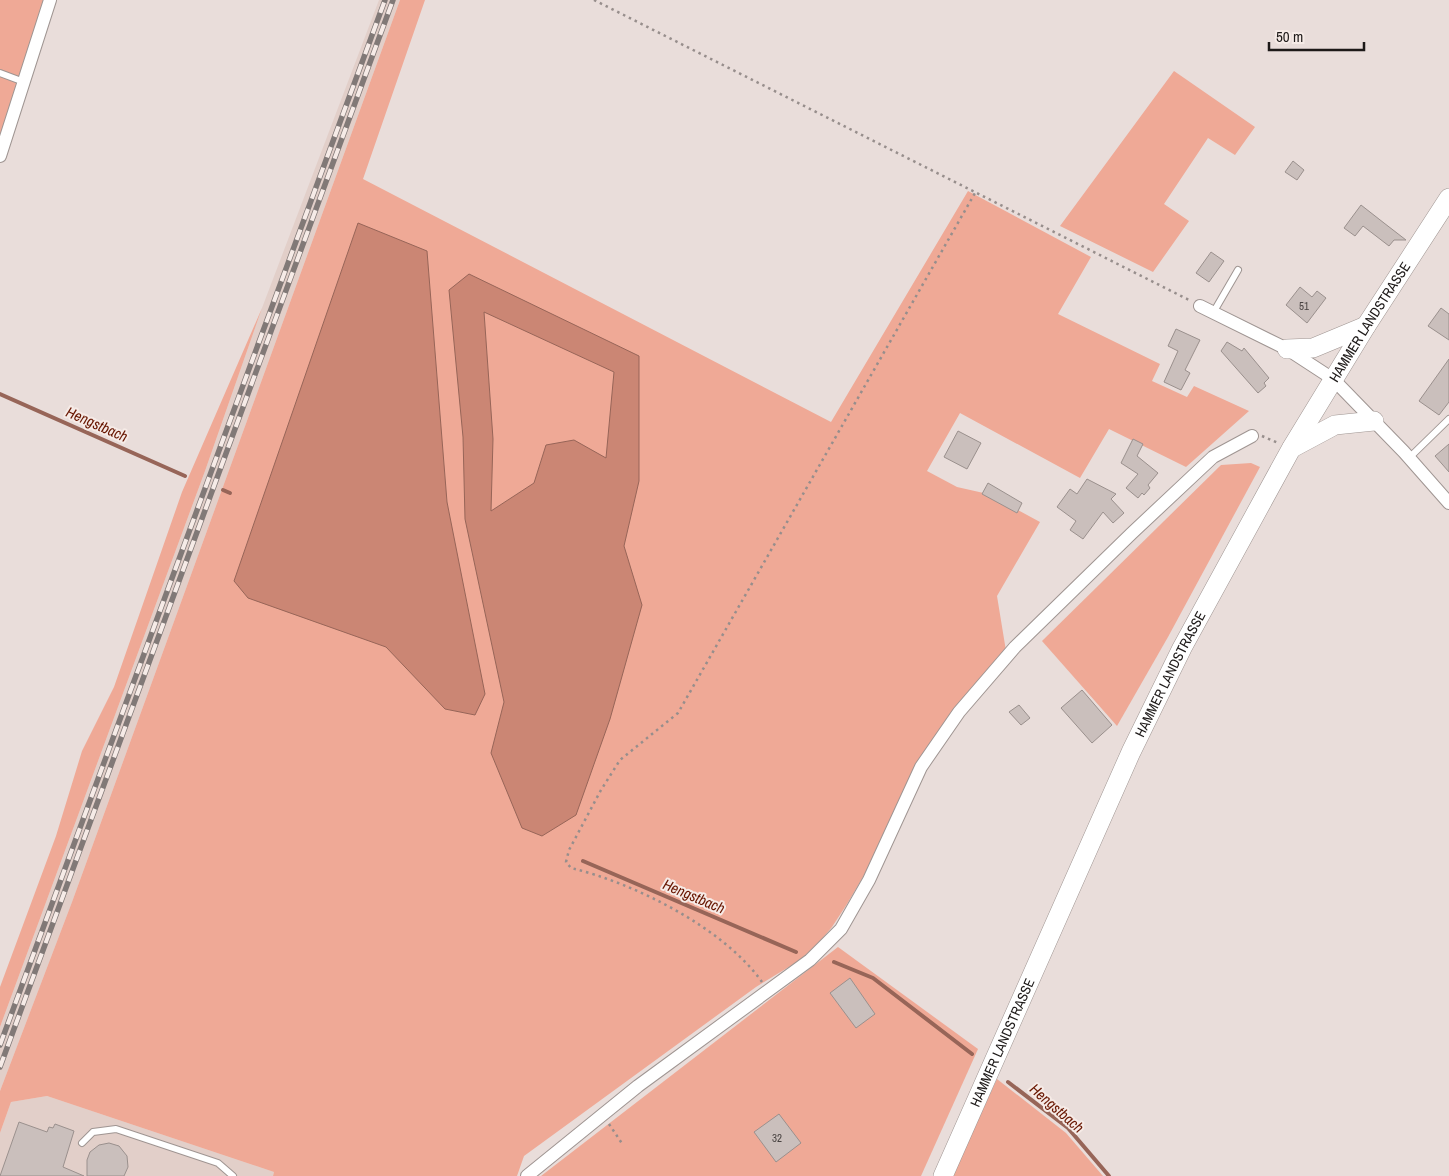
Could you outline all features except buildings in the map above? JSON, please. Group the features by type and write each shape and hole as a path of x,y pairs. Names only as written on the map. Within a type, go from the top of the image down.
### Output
{"main road":[{"name":"HAMMER LANDSTRASSE","path":"943,1176 1135,743 1182,648 1291,448 1366,326 1449,198"},
{"path":"1287,349 1313,348 1366,326"},
{"path":"1291,448 1335,425 1374,421"}],"street":[{"path":"0,156 50,0"},
{"path":"1200,306 1287,349 1334,379 1410,458 1449,503"},
{"path":"527,1176 638,1086 810,960 841,929 869,880 921,768 959,712 1015,647 1213,457 1252,436"}],"lane":[{"path":"0,74 24,82"},
{"path":"1214,312 1238,270"},
{"path":"1410,458 1449,419"},
{"path":"82,1143 93,1132 116,1128 218,1163 233,1176"}],"path":[{"path":"594,0 1200,306"},
{"path":"768,991 757,975 726,943 658,900 571,868 566,862 569,850 601,790 620,760 678,713 975,193"},
{"path":"1252,436 1259,435 1291,448"},
{"path":"602,1115 623,1145"}],"shaded area":[{"path":"0,0 47,0 21,78 0,71"},
{"path":"379,0 400,0 72,902 0,1091 0,1027 205,471 262,308"},
{"path":"400,0 425,0 363,179 831,422 968,191 1091,257 1058,314 1160,364 1152,381 1187,397 1194,386 1249,411 1186,467 1109,429 1080,478 960,413 927,471 957,487 988,494 1040,522 997,596 1006,651 980,679 847,904 832,927 815,947 797,962 756,987 524,1156 517,1176 273,1176 274,1172 47,1096 11,1102 0,1133 0,1091 72,902"},
{"path":"1174,71 1255,127 1235,155 1208,138 1164,204 1189,221 1153,272 1060,226"},
{"path":"0,76 20,82 0,144"},
{"path":"358,223 427,251 447,502 485,694 475,715 445,709 386,647 248,598 234,581"},
{"path":"469,274 639,356 639,481 624,546 642,605 610,719 576,815 542,836 522,828 491,753 504,702 465,519 463,437 449,290","holes":["484,312 614,372 606,458 574,440 546,445 534,483 491,511 493,439"]},
{"path":"262,308 205,471 0,1027 0,987 56,836 82,751 114,687 182,492"},
{"path":"1251,463 1260,467 1168,637 1117,726 1042,641 1221,465"},
{"path":"838,947 978,1049 921,1176 541,1176"},
{"path":"997,1079 1066,1133 1103,1176 952,1176"},
{"path":"47,1096 274,1172 273,1176 0,1176 0,1133 11,1102"}],"waterway":[{"name":"Hengstbach","path":"0,394 185,476"},
{"name":"Hengstbach","path":"223,490 230,493"},
{"name":"Hengstbach","path":"583,861 796,952"},
{"name":"Hengstbach","path":"834,962 873,978 972,1054"},
{"name":"Hengstbach","path":"1008,1082 1068,1128 1109,1176"}],"railway":[{"path":"0,1045 385,0"},
{"path":"0,1067 393,0"}]}
